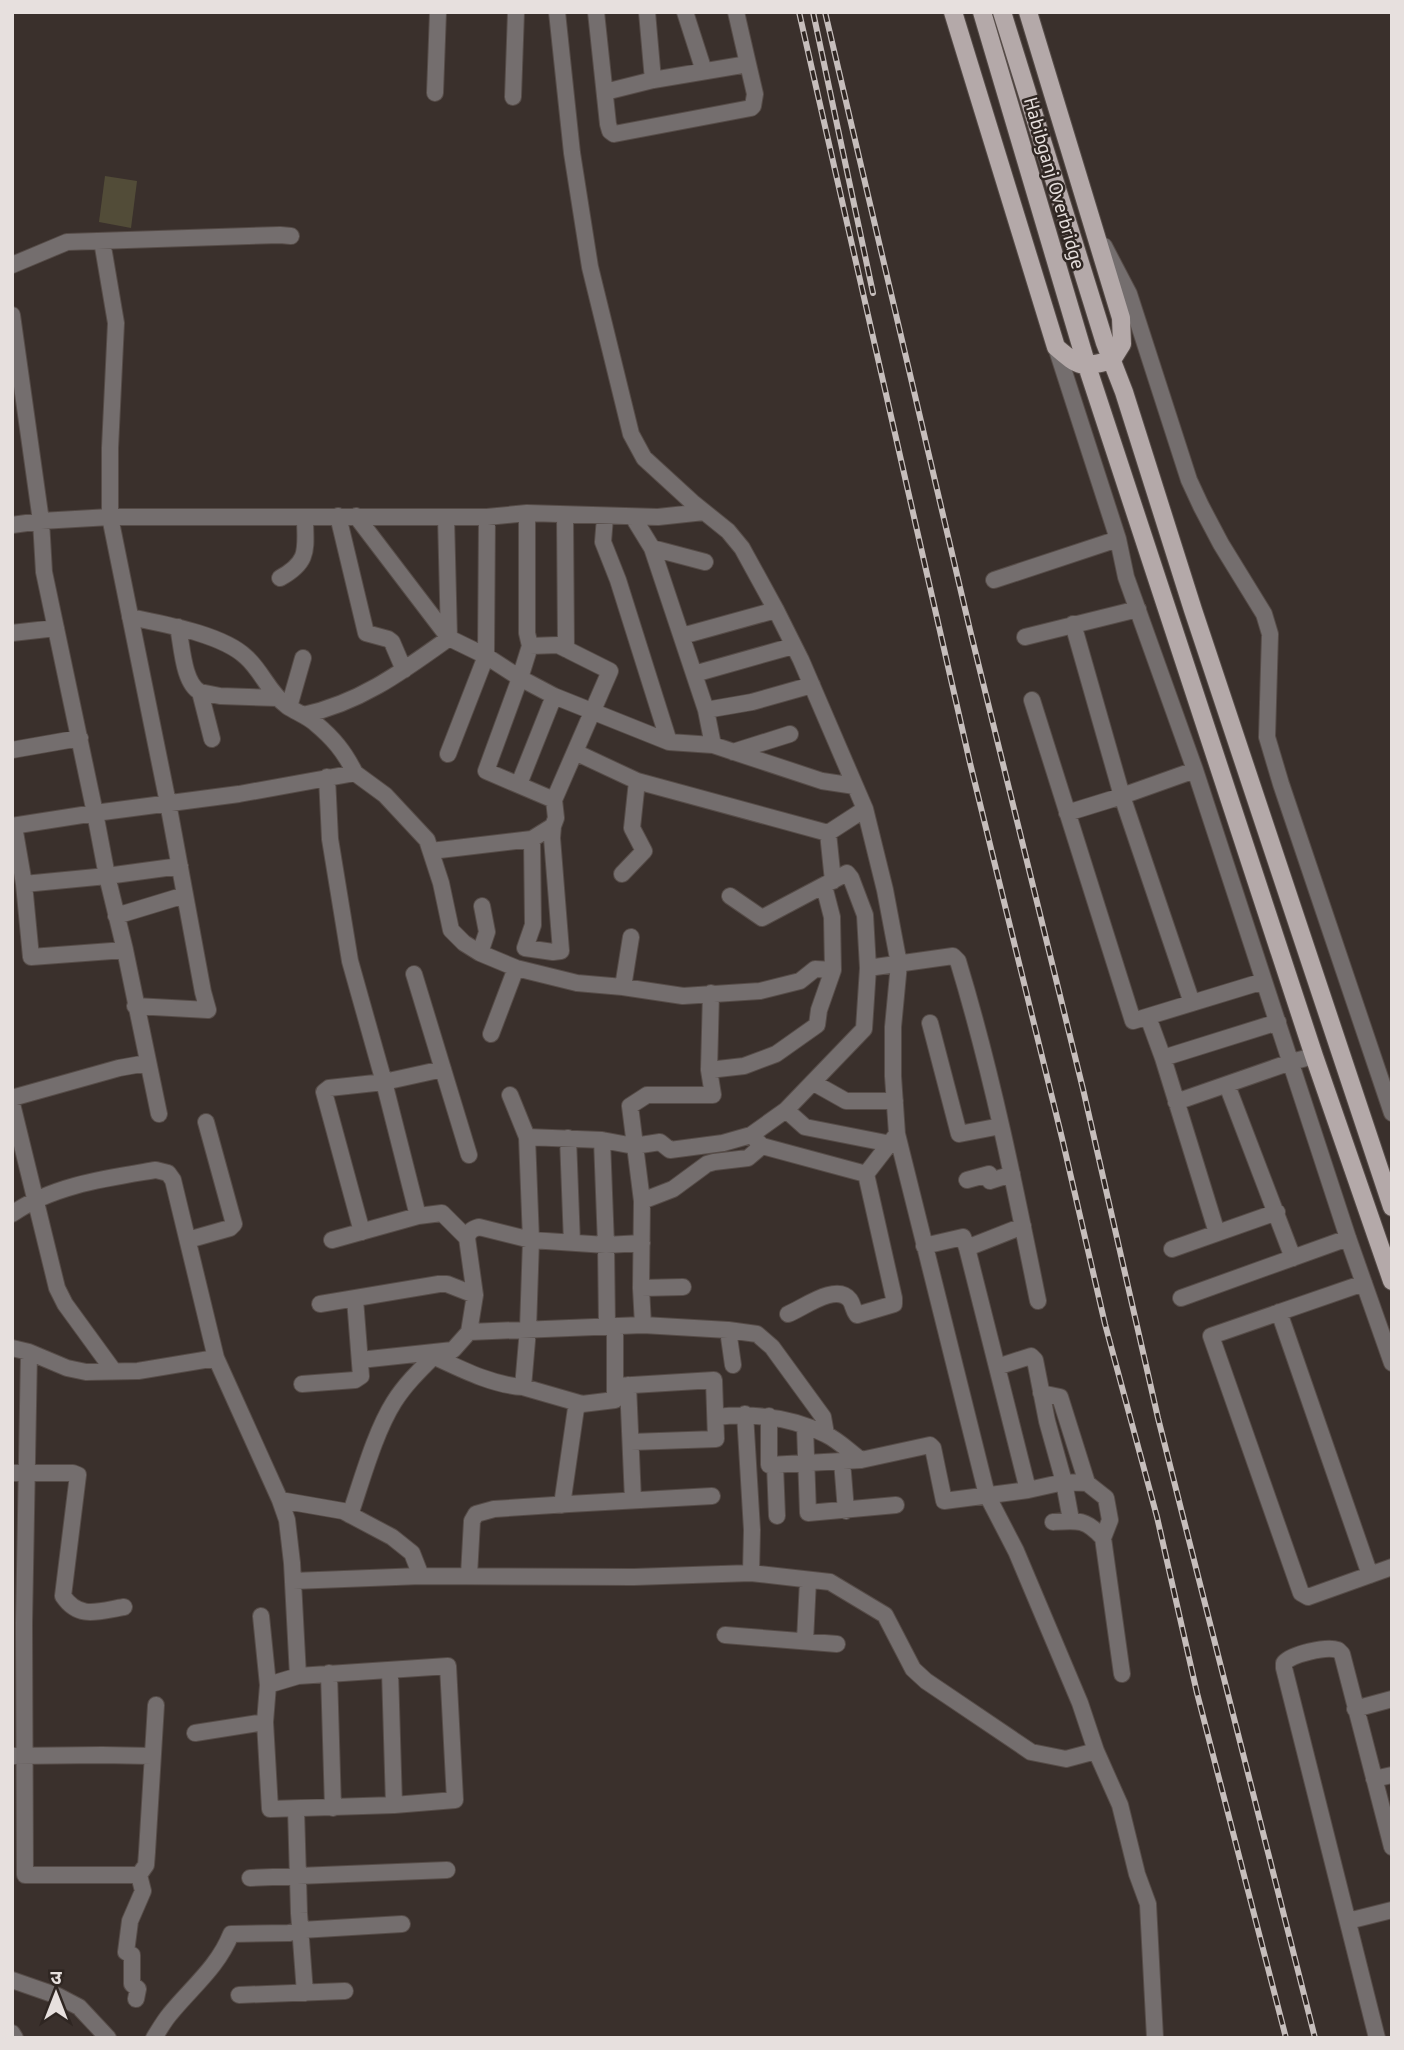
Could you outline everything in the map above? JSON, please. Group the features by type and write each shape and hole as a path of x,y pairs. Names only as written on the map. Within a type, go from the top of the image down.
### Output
{"main road":[{"path":"953,12 1056,347 1069,358 1087,366 1112,360 1122,344 1121,318 1028,12"},
{"name":"Habibganj Overbridge","path":"982,12 1087,366 1314,1056 1392,1281"},
{"name":"Habibganj Overbridge","path":"1002,12 1105,343 1392,1207"}],"street":[{"path":"435,93 438,12"},
{"path":"513,97 516,12"},
{"path":"557,12 572,153 590,267 631,434 644,458 728,531 742,548 812,685 865,810 885,890 899,964 893,1027 894,1139 987,1495 1016,1551 1120,1805 1148,1904 1155,2038"},
{"path":"596,12 608,124 614,134 754,106 755,94 736,12"},
{"path":"647,12 653,80"},
{"path":"685,12 704,71"},
{"path":"605,92 653,80 748,64"},
{"path":"1092,222 1129,294 1189,480 1201,506 1264,614 1270,634 1267,737 1392,1113"},
{"path":"12,265 68,242 291,236"},
{"path":"102,241 116,323 110,448 110,517 208,1010 135,1006"},
{"path":"12,315 41,520 44,572 159,1114"},
{"path":"1056,347 1118,539 1124,570 1195,770 1348,1238 1392,1363"},
{"path":"12,525 41,520 110,517 487,517 527,513 658,517 704,512"},
{"path":"527,513 527,633 530,646 486,771 554,800"},
{"path":"338,516 366,633 392,642 404,670"},
{"path":"356,516 449,638 486,656 520,678 554,696 670,743 713,745 822,781 855,786"},
{"path":"565,516 566,649"},
{"path":"280,578 293,571 304,557 306,517"},
{"path":"446,517 449,638"},
{"path":"448,754 486,656 487,517"},
{"path":"605,517 603,542 618,580 670,743"},
{"path":"633,517 652,548 706,710 713,745"},
{"path":"994,580 1118,539"},
{"path":"652,548 705,562"},
{"path":"1025,637 1138,609"},
{"path":"682,636 776,610"},
{"path":"130,617 178,627 236,649 249,659 272,693 316,723 343,750 355,773 385,795 427,840 451,930 464,943 480,953 518,968 577,983 623,986 682,996 760,991 800,981 815,969 833,970"},
{"path":"1073,624 1122,796 1192,1003"},
{"path":"178,627 189,681 194,689 220,696 323,711 351,701 404,670 449,638"},
{"path":"12,633 56,628"},
{"path":"525,948 561,951 552,838 556,818 554,800 610,671 558,645 530,646"},
{"path":"694,674 793,646"},
{"path":"290,707 303,659"},
{"path":"706,710 752,702 812,685"},
{"path":"200,692 212,739"},
{"path":"519,785 554,696"},
{"path":"1032,701 1133,1021 1264,981"},
{"path":"733,752 790,734"},
{"path":"12,750 79,738"},
{"path":"575,751 637,780 828,833 865,810"},
{"path":"1068,813 1195,770"},
{"path":"125,950 31,957 24,884 13,826 239,794 355,773"},
{"path":"327,777 330,839 350,961 418,1216"},
{"path":"622,874 644,851 632,828 637,780"},
{"path":"432,852 532,839 553,826"},
{"path":"709,1070 744,1066 776,1054 817,1025 819,1010 833,970 828,833"},
{"path":"491,1034 533,925 532,839"},
{"path":"24,884 180,866"},
{"path":"642,1201 673,1189 707,1164 748,1158 757,1140 864,1029 869,968 865,915 847,873 762,918 730,896"},
{"path":"116,916 185,895"},
{"path":"480,953 487,932 482,906"},
{"path":"623,986 631,937"},
{"path":"869,968 953,956 957,961 975,1020 1001,1126 1038,1301"},
{"path":"414,974 469,1155"},
{"path":"643,1325 642,1201 630,1106 647,1095 713,1095 709,1070 711,993"},
{"path":"1148,1017 1217,1233"},
{"path":"1163,1058 1278,1022"},
{"path":"930,1023 959,1134 1001,1126"},
{"path":"1176,1102 1314,1056"},
{"path":"12,1098 119,1068 147,1063"},
{"path":"362,1232 324,1092 329,1088 384,1082 443,1069"},
{"path":"814,1083 846,1101 895,1101"},
{"path":"1227,1084 1293,1258"},
{"path":"510,1095 527,1137 531,1240 523,1387"},
{"path":"12,1104 57,1288 65,1304 113,1370"},
{"path":"786,1110 805,1127 894,1139"},
{"path":"188,1240 230,1228 234,1224 206,1122"},
{"path":"527,1137 602,1140 634,1146 660,1142 670,1150 757,1140 866,1174"},
{"path":"568,1138 572,1242"},
{"path":"866,1174 894,1139"},
{"path":"602,1140 611,1327 631,1443 633,1500"},
{"path":"12,1214 45,1195 79,1185 162,1170 173,1180 216,1358 287,1520 298,1676"},
{"path":"788,1314 825,1295 845,1296 857,1315 894,1304 866,1174"},
{"path":"967,1180 989,1174 990,1181 1012,1174"},
{"path":"1172,1249 1277,1212"},
{"path":"332,1240 418,1216 442,1213 467,1238"},
{"path":"967,1248 1023,1226"},
{"path":"360,1360 453,1350 469,1332 475,1294 467,1238 468,1233 479,1227 531,1240 606,1245 642,1244"},
{"path":"924,1246 963,1237 1028,1490"},
{"path":"1181,1298 1348,1238"},
{"path":"1364,1283 1211,1336 1301,1592 1308,1597 1392,1567"},
{"path":"320,1304 439,1284 447,1284 475,1294"},
{"path":"641,1288 683,1287"},
{"path":"302,1384 359,1379 361,1373 355,1299"},
{"path":"1279,1312 1370,1575"},
{"path":"469,1332 643,1325 757,1334 772,1347 823,1417 826,1434"},
{"path":"728,1330 733,1365"},
{"path":"12,1348 86,1372 138,1371 216,1358"},
{"path":"29,1352 20,1473 18,1623 18,1833 25,1875 139,1875"},
{"path":"435,1354 485,1377 582,1404 615,1400 622,1386"},
{"path":"350,1515 371,1453 393,1404 407,1384 435,1354"},
{"path":"997,1367 1034,1357 1071,1520"},
{"path":"622,1386 714,1380 716,1439 631,1443"},
{"path":"1041,1393 1060,1397 1087,1483 1106,1498 1110,1520 1103,1538 1122,1674"},
{"path":"562,1505 576,1408 582,1404"},
{"path":"716,1417 745,1414 769,1416 826,1434 861,1460"},
{"path":"745,1414 752,1530 751,1573"},
{"path":"769,1416 769,1465 861,1460 930,1445 933,1448 944,1501 1028,1490 1064,1482 1087,1483"},
{"path":"805,1427 808,1513 896,1506"},
{"path":"842,1461 846,1511"},
{"path":"775,1465 777,1516"},
{"path":"20,1473 73,1472 78,1475 63,1596 76,1610 87,1612 124,1607"},
{"path":"469,1575 472,1521 476,1514 494,1509 712,1496"},
{"path":"280,1500 343,1511 392,1537 412,1553 421,1576"},
{"path":"1053,1522 1071,1520 1091,1524 1103,1538"},
{"path":"293,1581 469,1575 634,1577 751,1573 830,1582 885,1615 914,1669 926,1681 1031,1752 1066,1759 1096,1751"},
{"path":"805,1642 808,1580"},
{"path":"261,1616 268,1685 265,1722 270,1809 455,1800 447,1666 298,1676 268,1685"},
{"path":"725,1635 837,1644"},
{"path":"1377,2038 1283,1663 1289,1658 1328,1648 1338,1650 1342,1654 1392,1847"},
{"path":"390,1671 394,1805"},
{"path":"329,1673 333,1808"},
{"path":"1356,1709 1392,1699"},
{"path":"136,1999 138,1989 132,1984 132,1955 125,1952 130,1921 143,1891 139,1875 146,1865 156,1705"},
{"path":"195,1733 265,1722"},
{"path":"19,1756 152,1756"},
{"path":"1374,1779 1392,1774"},
{"path":"296,1809 306,1993"},
{"path":"250,1878 447,1870"},
{"path":"1348,1921 1392,1910"},
{"path":"154,2038 169,2015 206,1975 225,1948 231,1934 289,1933 402,1924"},
{"path":"12,1980 58,1996 79,2007 108,2038"},
{"path":"239,1995 345,1992"},
{"path":"12,2033 15,2038"}],"shaded area":[{"path":"105,176 137,181 131,228 99,222"}],"railway":[{"path":"799,12 970,763 1105,1324 1157,1517 1197,1693 1286,2038"},
{"path":"813,12 873,293"},
{"path":"825,12 970,630 1083,1089 1158,1418 1315,2038"}]}
